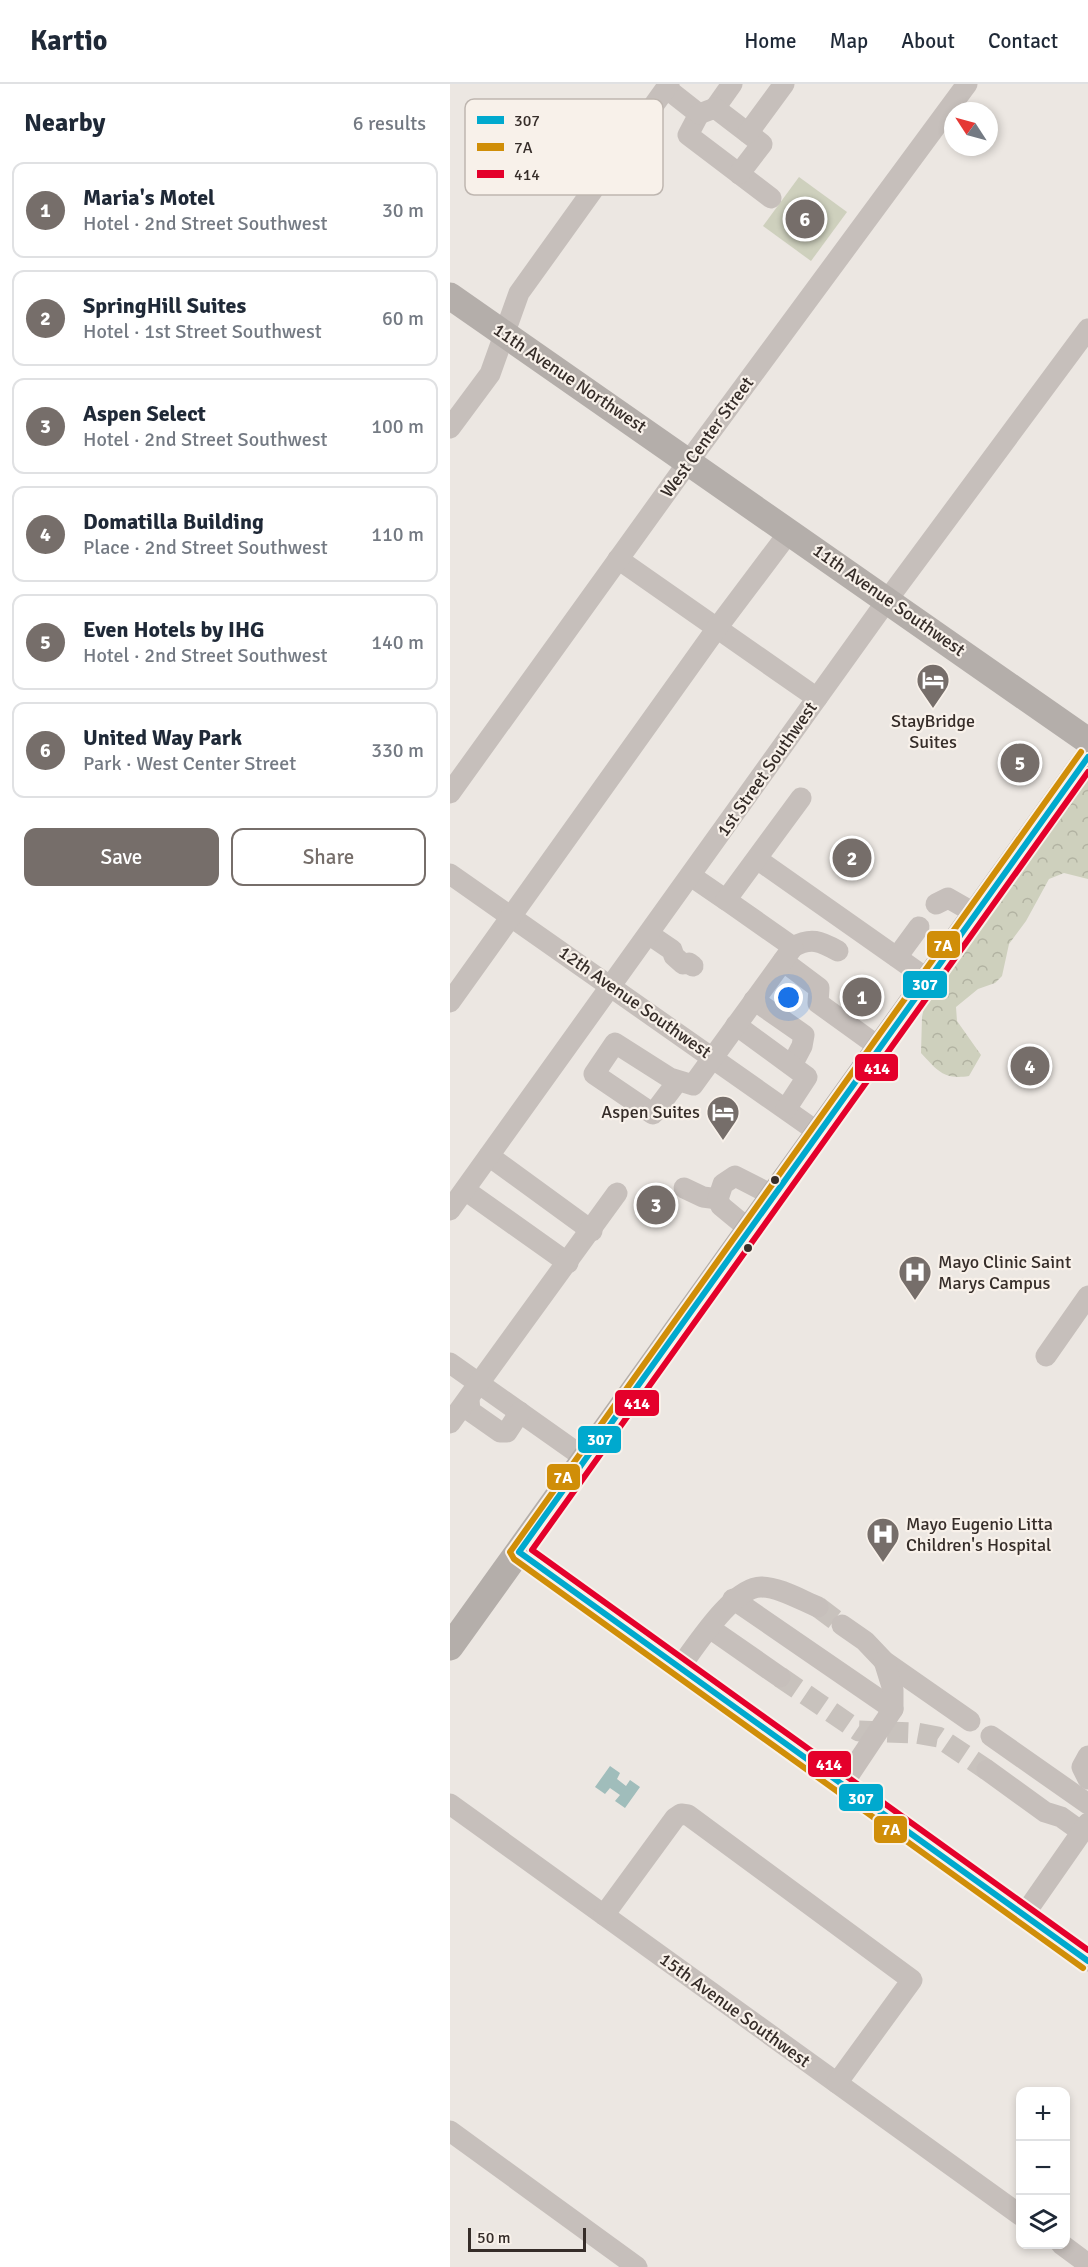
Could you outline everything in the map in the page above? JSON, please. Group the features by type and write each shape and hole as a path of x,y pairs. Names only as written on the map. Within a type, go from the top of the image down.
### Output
{"main road":[{"name":"11th Avenue Northwest","path":"450,296 689,461"},
{"name":"11th Avenue Southwest","path":"689,461 1088,741"},
{"path":"452,1639 519,1552 1088,757"}],"street":[{"path":"732,84 688,135 771,198"},
{"path":"748,133 784,84"},
{"path":"658,99 667,86 748,133 762,144 739,174"},
{"name":"West Center Street","path":"450,793 958,87"},
{"path":"450,428 490,374 519,293 589,195"},
{"name":"1st Street Southwest","path":"450,1210 650,935 888,599 1088,329"},
{"path":"450,1002 513,917 717,628 790,531"},
{"path":"618,559 818,698"},
{"path":"726,900 801,798"},
{"path":"757,859 929,980"},
{"name":"12th Avenue Southwest","path":"450,874 613,986 819,1133"},
{"path":"691,876 726,900 788,954 819,988 818,1003 879,1047"},
{"path":"936,904 948,898 976,914"},
{"path":"897,957 919,927"},
{"path":"650,935 685,960"},
{"path":"677,1082 693,1085 788,954 805,940 819,941 838,951"},
{"path":"754,1000 804,1035 802,1046 792,1065"},
{"path":"736,1025 807,1077 786,1109"},
{"path":"489,1156 592,1231"},
{"path":"750,1230 721,1206 718,1199 723,1184 735,1176 774,1196"},
{"path":"684,1188 703,1197 718,1199"},
{"path":"465,1190 568,1263"},
{"path":"450,1423 592,1231 617,1193"},
{"path":"1046,1356 1088,1296"},
{"path":"450,1363 475,1392 520,1412 586,1459"},
{"path":"519,1552 1088,1961"},
{"path":"680,1667 733,1599 751,1588 763,1587 818,1607"},
{"path":"733,1599 893,1709"},
{"path":"842,1624 865,1641 884,1662 970,1721"},
{"path":"711,1629 780,1677"},
{"path":"843,1784 893,1709 893,1690 884,1662"},
{"path":"991,1736 1088,1804"},
{"path":"1088,1756 1082,1767 1088,1779"},
{"path":"987,1770 1046,1812 1061,1817 1082,1832 1024,1915"},
{"name":"15th Avenue Southwest","path":"450,1804 1016,2212"},
{"path":"604,1915 675,1818 681,1814 688,1815 912,1980 837,2083"},
{"path":"450,2132 637,2267"},
{"path":"1068,2249 1088,2264"}],"green space":[{"path":"799,177 847,212 811,261 763,226"},
{"path":"1088,776 1088,879 1064,873 1049,879 1026,921 1009,944 1002,976 995,983 978,989 956,1007 957,1021 981,1055 969,1076 947,1075 921,1053 922,1017 927,993"}],"water":[{"path":"610,1766 620,1773 617,1779 626,1786 630,1780 640,1787 625,1808 615,1801 620,1795 610,1788 605,1794 595,1787"}],"tunnel":[{"path":"818,1607 842,1625"},
{"path":"780,1677 859,1731 916,1733 938,1737 987,1770"}],"transit line":[{"name":"7A","path":"1081,752 510,1552 514,1559 1083,1968"},
{"name":"307","path":"1088,757 519,1552 1088,1961"},
{"name":"414","path":"1088,772 532,1550 1088,1950"}],"place":[{"name":"United Way Park","path":"805,219"},
{"name":"StayBridge Suites","path":"933,709"},
{"name":"Even Hotels by IHG","path":"1020,763"},
{"name":"SpringHill Suites","path":"852,858"},
{"name":"Maria's Motel","path":"862,997"},
{"name":"Domatilla Building","path":"1030,1066"},
{"name":"Aspen Suites","path":"723,1141"},
{"name":"Aspen Select","path":"656,1205"},
{"name":"Mayo Clinic Saint Marys Campus","path":"915,1301"},
{"name":"Mayo Eugenio Litta Children's Hospital","path":"883,1563"}]}
